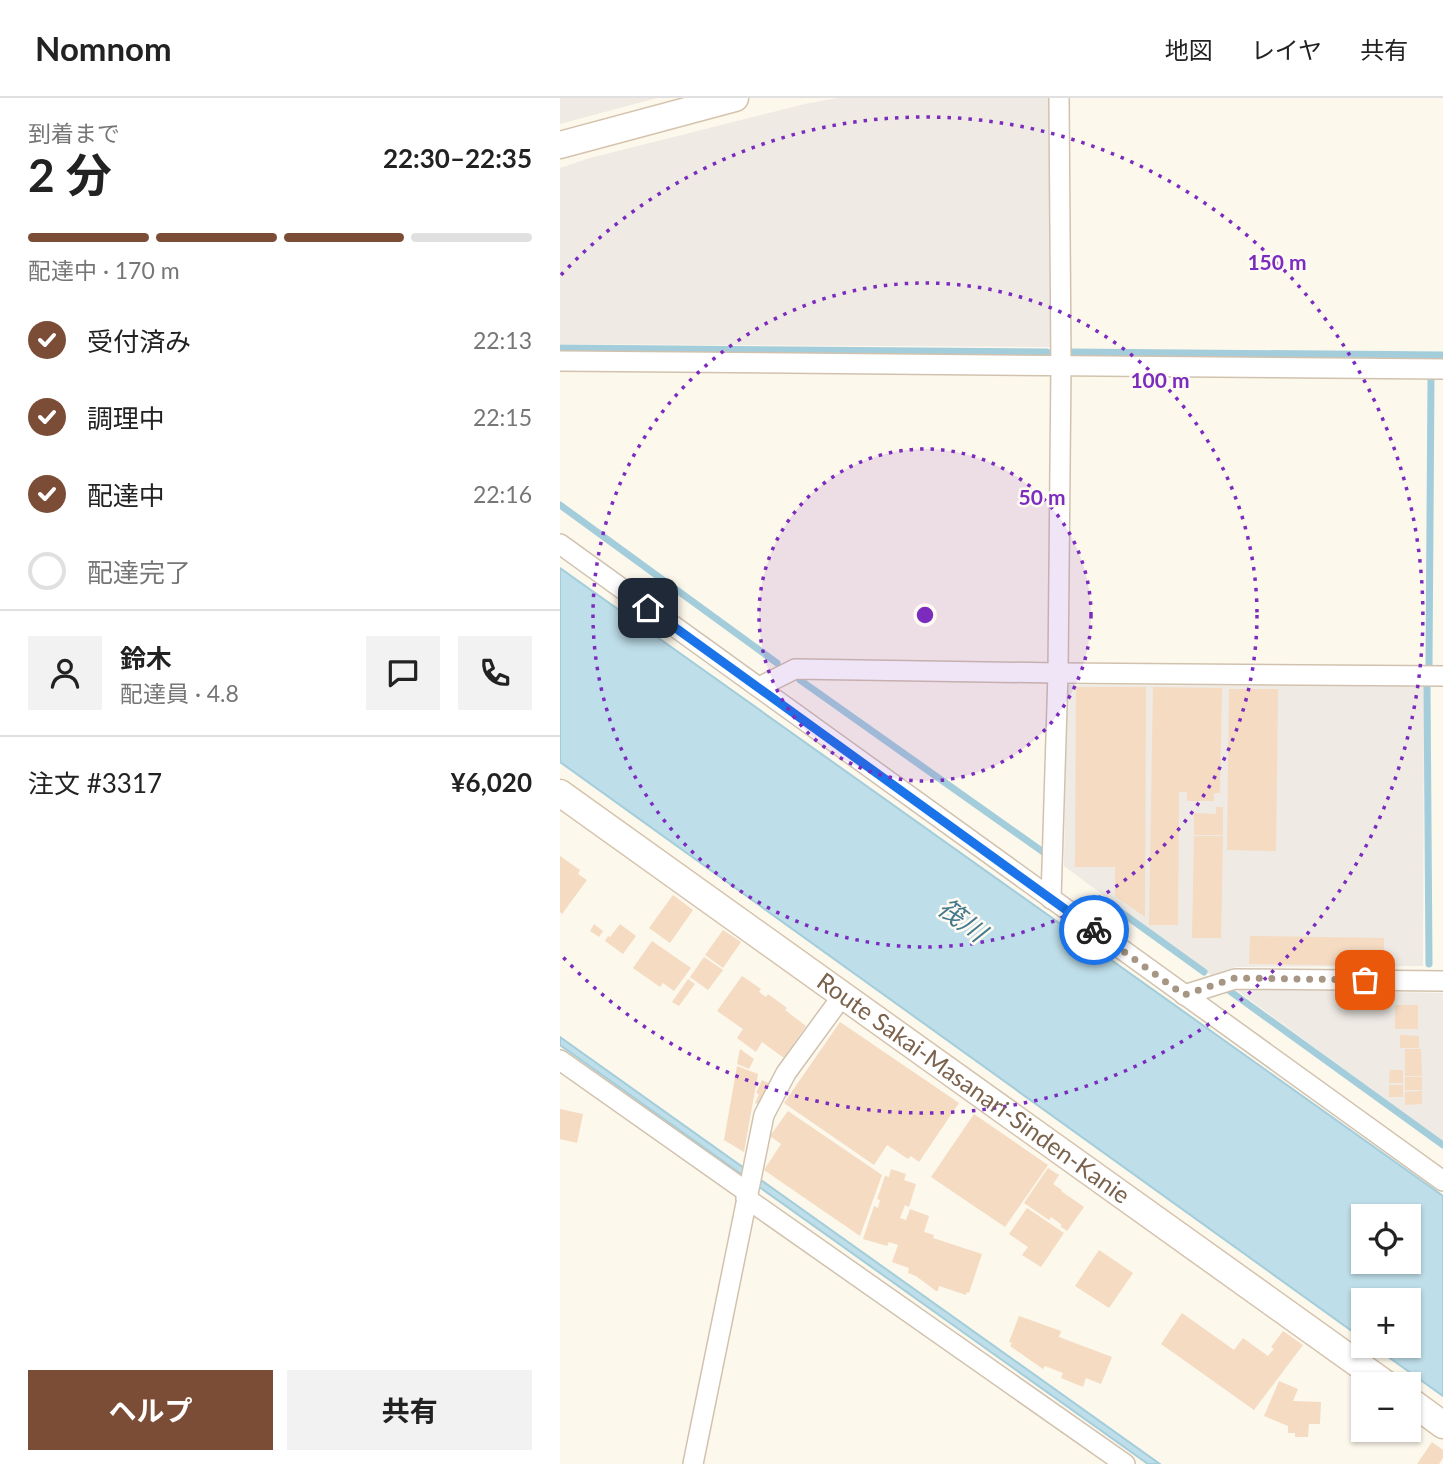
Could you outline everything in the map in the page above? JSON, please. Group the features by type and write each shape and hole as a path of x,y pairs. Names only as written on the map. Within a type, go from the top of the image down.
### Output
{"main road":[{"path":"560,145 735,98"},
{"name":"Route Sakai-Masanari-Sinden-Kanie","path":"560,793 1369,1372"},
{"path":"1421,1409 1443,1425"}],"street":[{"path":"1051,899 1058,673 1059,98"},
{"path":"560,361 1443,369"},
{"path":"560,544 1443,1181"},
{"path":"758,687 795,669 1443,676"},
{"path":"1184,995 1235,978 1443,981"},
{"path":"693,1464 764,1115 786,1073 843,995"},
{"path":"560,1060 1125,1464"}],"shaded area":[{"path":"560,98 657,98 560,124"},
{"path":"837,98 1051,98 1052,347 560,344 560,168 590,158"},
{"path":"1067,685 1424,686 1423,966 1236,967 1211,975 1064,866"},
{"path":"1235,989 1443,993 1443,1141 1423,1127"}],"water":[{"name":"筏川","path":"560,568 1443,1196 1443,1396 1421,1380 1421,1372 1409,1372 1390,1358 1421,1358 1421,1288 1351,1288 1351,1330 560,762"},
{"path":"560,1037 1160,1464 1148,1464 560,1045"}],"building":[{"path":"1076,687 1146,687 1145,917 1115,896 1115,867 1075,867"},
{"path":"1153,687 1222,688 1220,793 1214,793 1214,801 1187,801 1187,792 1179,792 1178,925 1149,925"},
{"path":"1229,689 1278,689 1276,851 1227,850"},
{"path":"1216,807 1223,807 1223,835 1194,835 1194,813 1216,814"},
{"path":"1194,836 1223,836 1221,938 1192,938"},
{"path":"560,856 580,870 578,874 587,880 562,914 560,912"},
{"path":"673,895 693,910 670,943 649,928"},
{"path":"594,924 603,931 599,937 590,931"},
{"path":"620,924 636,936 623,954 605,941"},
{"path":"723,930 741,942 723,968 705,955"},
{"path":"1250,936 1384,938 1384,966 1249,964"},
{"path":"652,941 691,968 674,991 663,983 660,987 633,968"},
{"path":"704,957 723,970 708,990 690,977"},
{"path":"742,976 761,989 759,992 766,997 768,994 787,1008 785,1010 806,1026 784,1058 762,1042 756,1052 737,1038 743,1029 717,1011"},
{"path":"688,979 695,984 679,1006 672,1002"},
{"path":"1395,1005 1418,1005 1418,1029 1395,1029"},
{"path":"840,1022 959,1103 919,1162 911,1156 908,1159 887,1145 874,1165 784,1103"},
{"path":"1400,1035 1419,1036 1419,1048 1400,1048"},
{"path":"740,1049 754,1059 749,1069 737,1064"},
{"path":"1405,1049 1421,1049 1422,1076 1405,1076"},
{"path":"737,1066 758,1074 744,1152 724,1140"},
{"path":"1390,1070 1403,1070 1403,1083 1389,1083"},
{"path":"1405,1077 1422,1077 1422,1090 1405,1090"},
{"path":"762,1080 770,1084 760,1105 755,1103"},
{"path":"1389,1085 1403,1085 1403,1097 1389,1097"},
{"path":"1422,1091 1422,1104 1405,1105 1405,1092"},
{"path":"560,1109 583,1114 577,1143 560,1139"},
{"path":"788,1111 882,1175 860,1236 764,1170 781,1144 770,1136"},
{"path":"974,1114 1048,1165 1005,1227 931,1177"},
{"path":"1048,1168 1059,1175 1053,1184 1084,1207 1067,1231 1051,1217 1049,1220 1024,1203"},
{"path":"891,1169 906,1174 904,1180 916,1184 909,1207 905,1205 900,1218 906,1220 910,1209 929,1216 924,1232 934,1235 933,1238 982,1254 966,1295 939,1286 936,1291 908,1273 909,1268 892,1262 898,1245 889,1242 887,1246 863,1239 874,1206 878,1208 880,1200 877,1199 885,1176 889,1177"},
{"path":"1027,1208 1064,1233 1041,1267 1022,1255 1028,1247 1009,1234"},
{"path":"1099,1250 1133,1273 1109,1308 1075,1286"},
{"path":"1182,1313 1234,1350 1243,1338 1268,1356 1283,1331 1303,1345 1254,1410 1161,1344"},
{"path":"1019,1316 1061,1331 1059,1337 1112,1357 1101,1384 1086,1378 1083,1387 1061,1378 1063,1373 1045,1366 1043,1369 1010,1346 1012,1343 1009,1342"},
{"path":"1279,1381 1298,1389 1293,1401 1321,1402 1320,1424 1309,1424 1308,1437 1295,1437 1295,1433 1288,1433 1288,1426 1264,1416"},
{"path":"1432,1442 1443,1450 1443,1458 1439,1464 1417,1464"}],"waterway":[{"path":"560,348 1047,352"},
{"path":"1068,352 1443,355"},
{"path":"1429,665 1431,377"},
{"path":"560,505 777,663"},
{"path":"800,680 1046,854"},
{"path":"1427,685 1429,964"},
{"path":"1118,910 1204,972"},
{"path":"1227,989 1443,1145"}],"way so far":[{"path":"1094,930 1184,995 1235,978 1365,980"}],"route":[{"path":"648,608 1094,930"}]}
